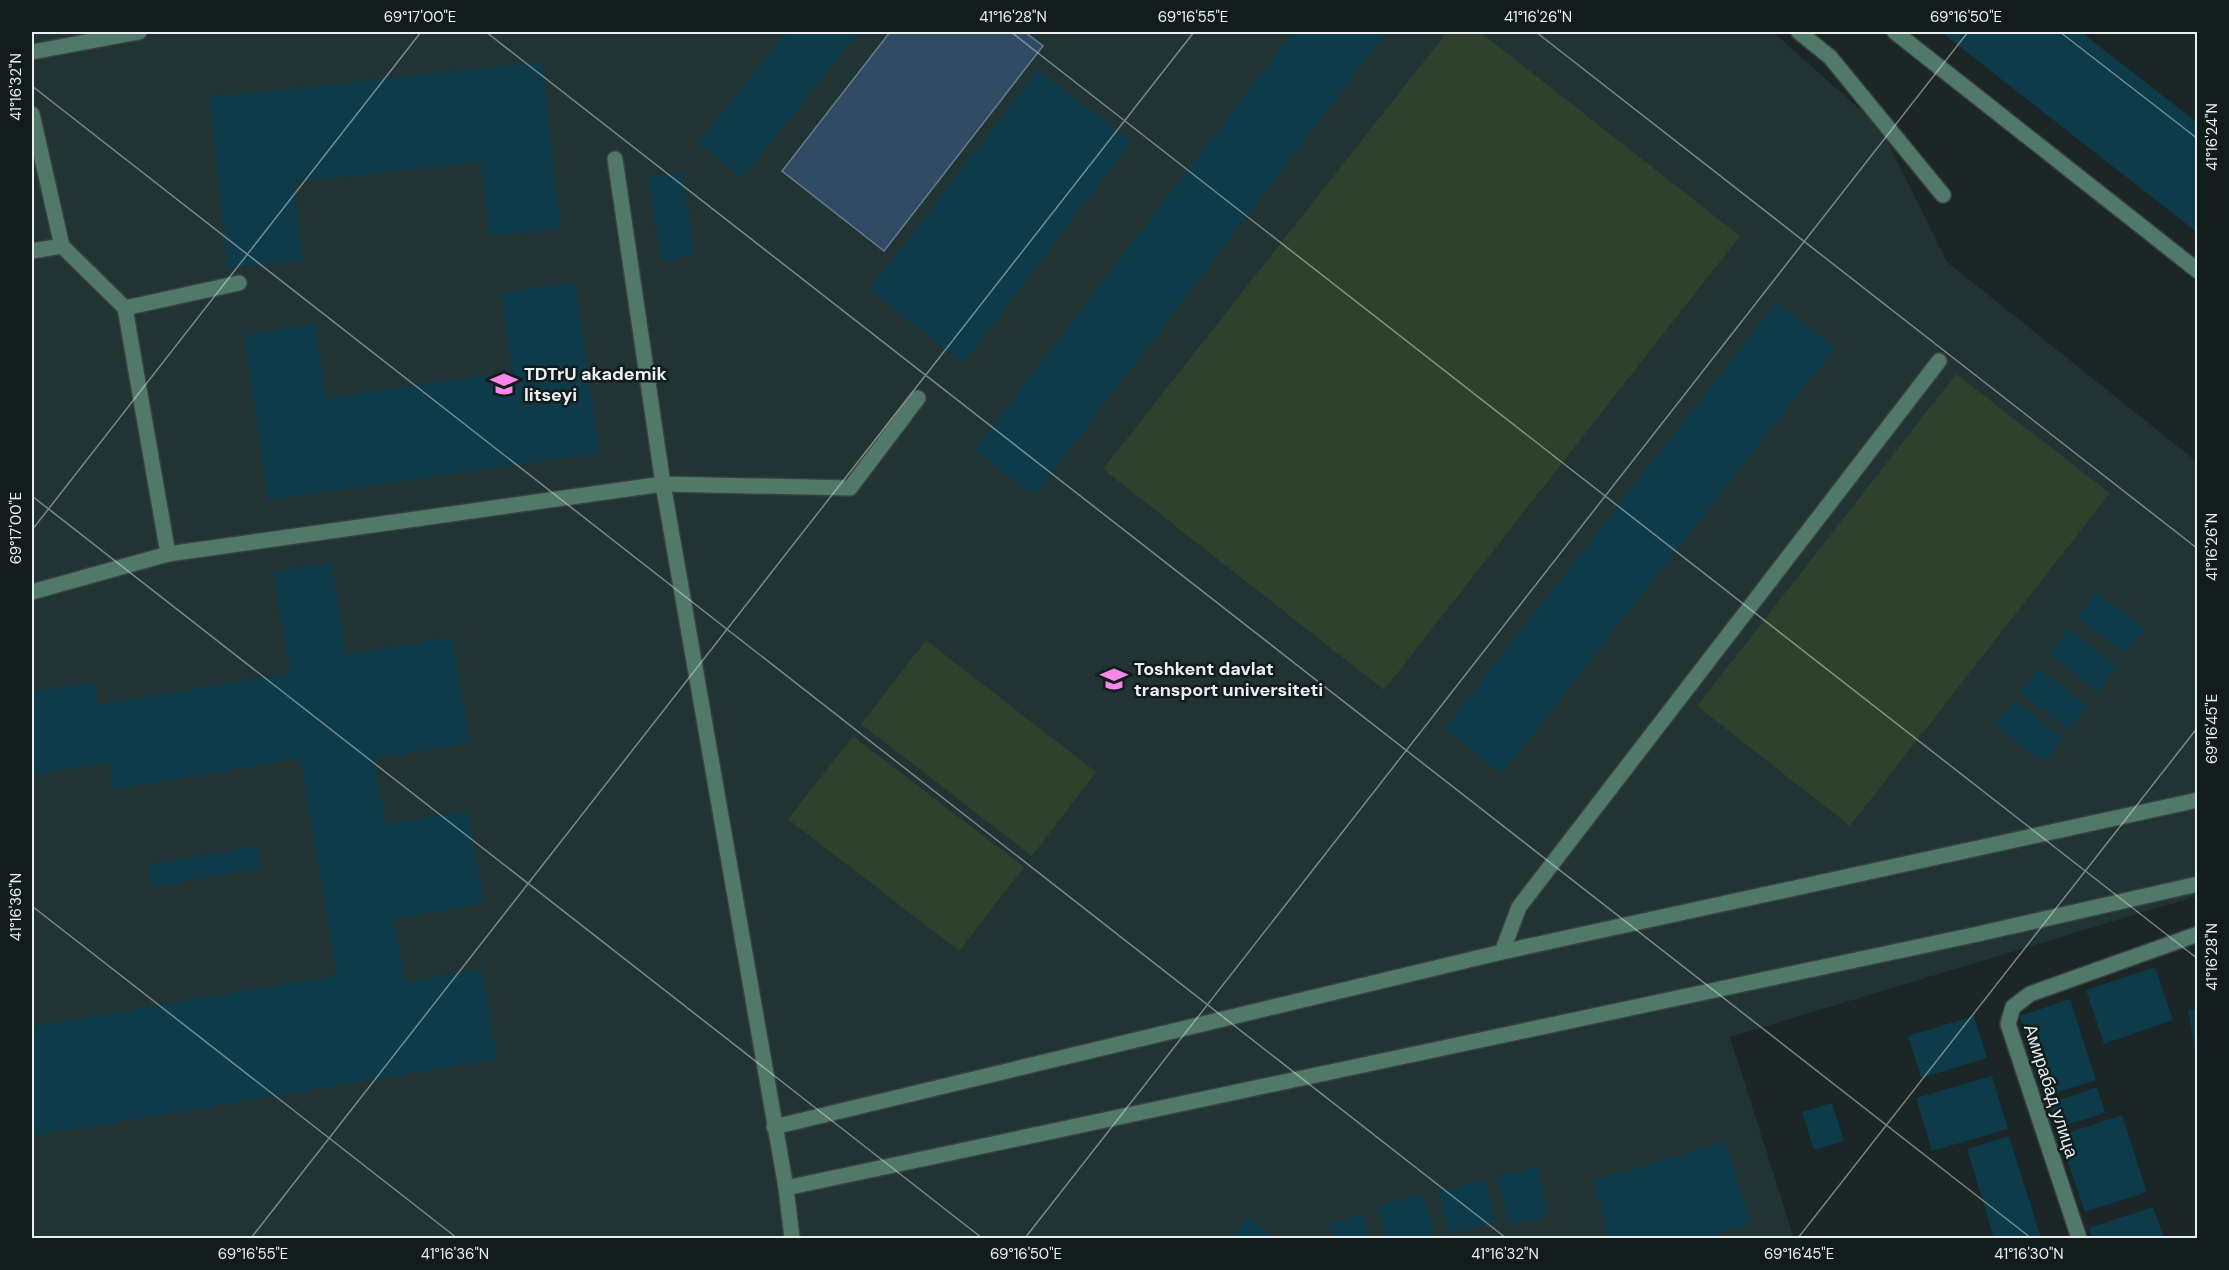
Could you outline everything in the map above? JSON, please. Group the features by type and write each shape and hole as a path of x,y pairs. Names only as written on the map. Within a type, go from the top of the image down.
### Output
{"street":[{"path":"32,52 139,32"},
{"path":"1799,32 1830,57 1943,195"},
{"path":"1895,32 2198,271"},
{"path":"32,114 62,246 125,308 168,554"},
{"path":"615,159 663,484 786,1188 792,1239"},
{"path":"32,251 62,246"},
{"path":"125,308 239,283"},
{"path":"1502,952 1519,907 1939,361"},
{"path":"32,592 168,554 663,484 850,488 918,398"},
{"path":"774,1127 1502,952 2198,800"},
{"path":"786,1188 1966,936 2198,884"},
{"name":"Амирабад улица","path":"2079,1239 2008,1024 2013,1007 2030,994 2198,934"}],"shaded area":[{"name":"Toshkent davlat transport universiteti","path":"32,32 1773,32 1881,128 1947,262 2197,462 2197,896 1730,1037 1794,1238 32,1238"}],"green space":[{"path":"1447,32 1480,32 1740,236 1384,690 1103,469"},
{"path":"1956,374 2110,493 1850,826 1697,706"},
{"path":"926,640 1096,772 1032,856 861,724"},
{"path":"853,736 1024,867 959,951 788,819"}],"water":[{"path":"890,32 1025,32 1043,46 884,251 782,171"}],"building":[{"path":"787,32 859,32 742,178 698,143"},
{"path":"1293,32 1387,32 1034,496 974,450"},
{"path":"1941,32 2081,32 2198,123 2198,233"},
{"path":"542,62 561,229 489,236 481,162 294,182 303,260 228,268 209,97"},
{"path":"1037,70 1132,141 963,363 869,290"},
{"path":"682,172 695,255 661,261 648,177"},
{"name":"TDTrU akademik litseyi","path":"575,282 600,453 268,500 244,334 315,324 326,398 512,371 501,293"},
{"path":"1777,302 1835,347 1502,774 1444,729"},
{"path":"331,562 346,654 452,637 470,743 374,759 386,824 468,811 484,904 394,919 405,982 482,969 497,1059 32,1136 32,1026 337,975 300,758 113,790 108,762 32,775 32,692 94,682 98,705 290,673 273,572"},
{"path":"2096,592 2145,629 2126,654 2077,617"},
{"path":"2068,629 2117,665 2098,691 2049,654"},
{"path":"2039,668 2087,705 2069,730 2020,693"},
{"path":"2014,700 2063,737 2044,762 1995,725"},
{"path":"257,846 261,868 152,887 148,865"},
{"path":"2155,967 2173,1020 2104,1044 2086,990"},
{"path":"2070,999 2096,1080 2046,1096 2020,1016"},
{"path":"2198,1009 2198,1056 2196,1056 2188,1010"},
{"path":"1974,1016 1987,1058 1921,1078 1908,1036"},
{"path":"1992,1076 2008,1129 1932,1151 1916,1098"},
{"path":"2097,1087 2105,1113 2057,1128 2048,1104"},
{"path":"1832,1103 1844,1141 1814,1150 1802,1112"},
{"path":"2122,1115 2147,1192 2085,1212 2059,1136"},
{"path":"2009,1136 2041,1238 1994,1238 1967,1149"},
{"path":"1725,1141 1751,1224 1701,1238 1610,1238 1592,1181"},
{"path":"1537,1167 1548,1216 1509,1224 1498,1176"},
{"path":"1484,1179 1496,1222 1450,1234 1438,1192"},
{"path":"1423,1193 1435,1235 1423,1238 1387,1238 1378,1206"},
{"path":"2153,1207 2164,1238 2092,1238 2089,1228"},
{"path":"1362,1213 1370,1238 1334,1238 1329,1223"},
{"path":"1249,1217 1274,1238 1230,1238"}],"place":[{"name":"TDTrU akademik litseyi","path":"504,384"},
{"name":"Toshkent davlat transport universiteti","path":"1114,679"}]}
